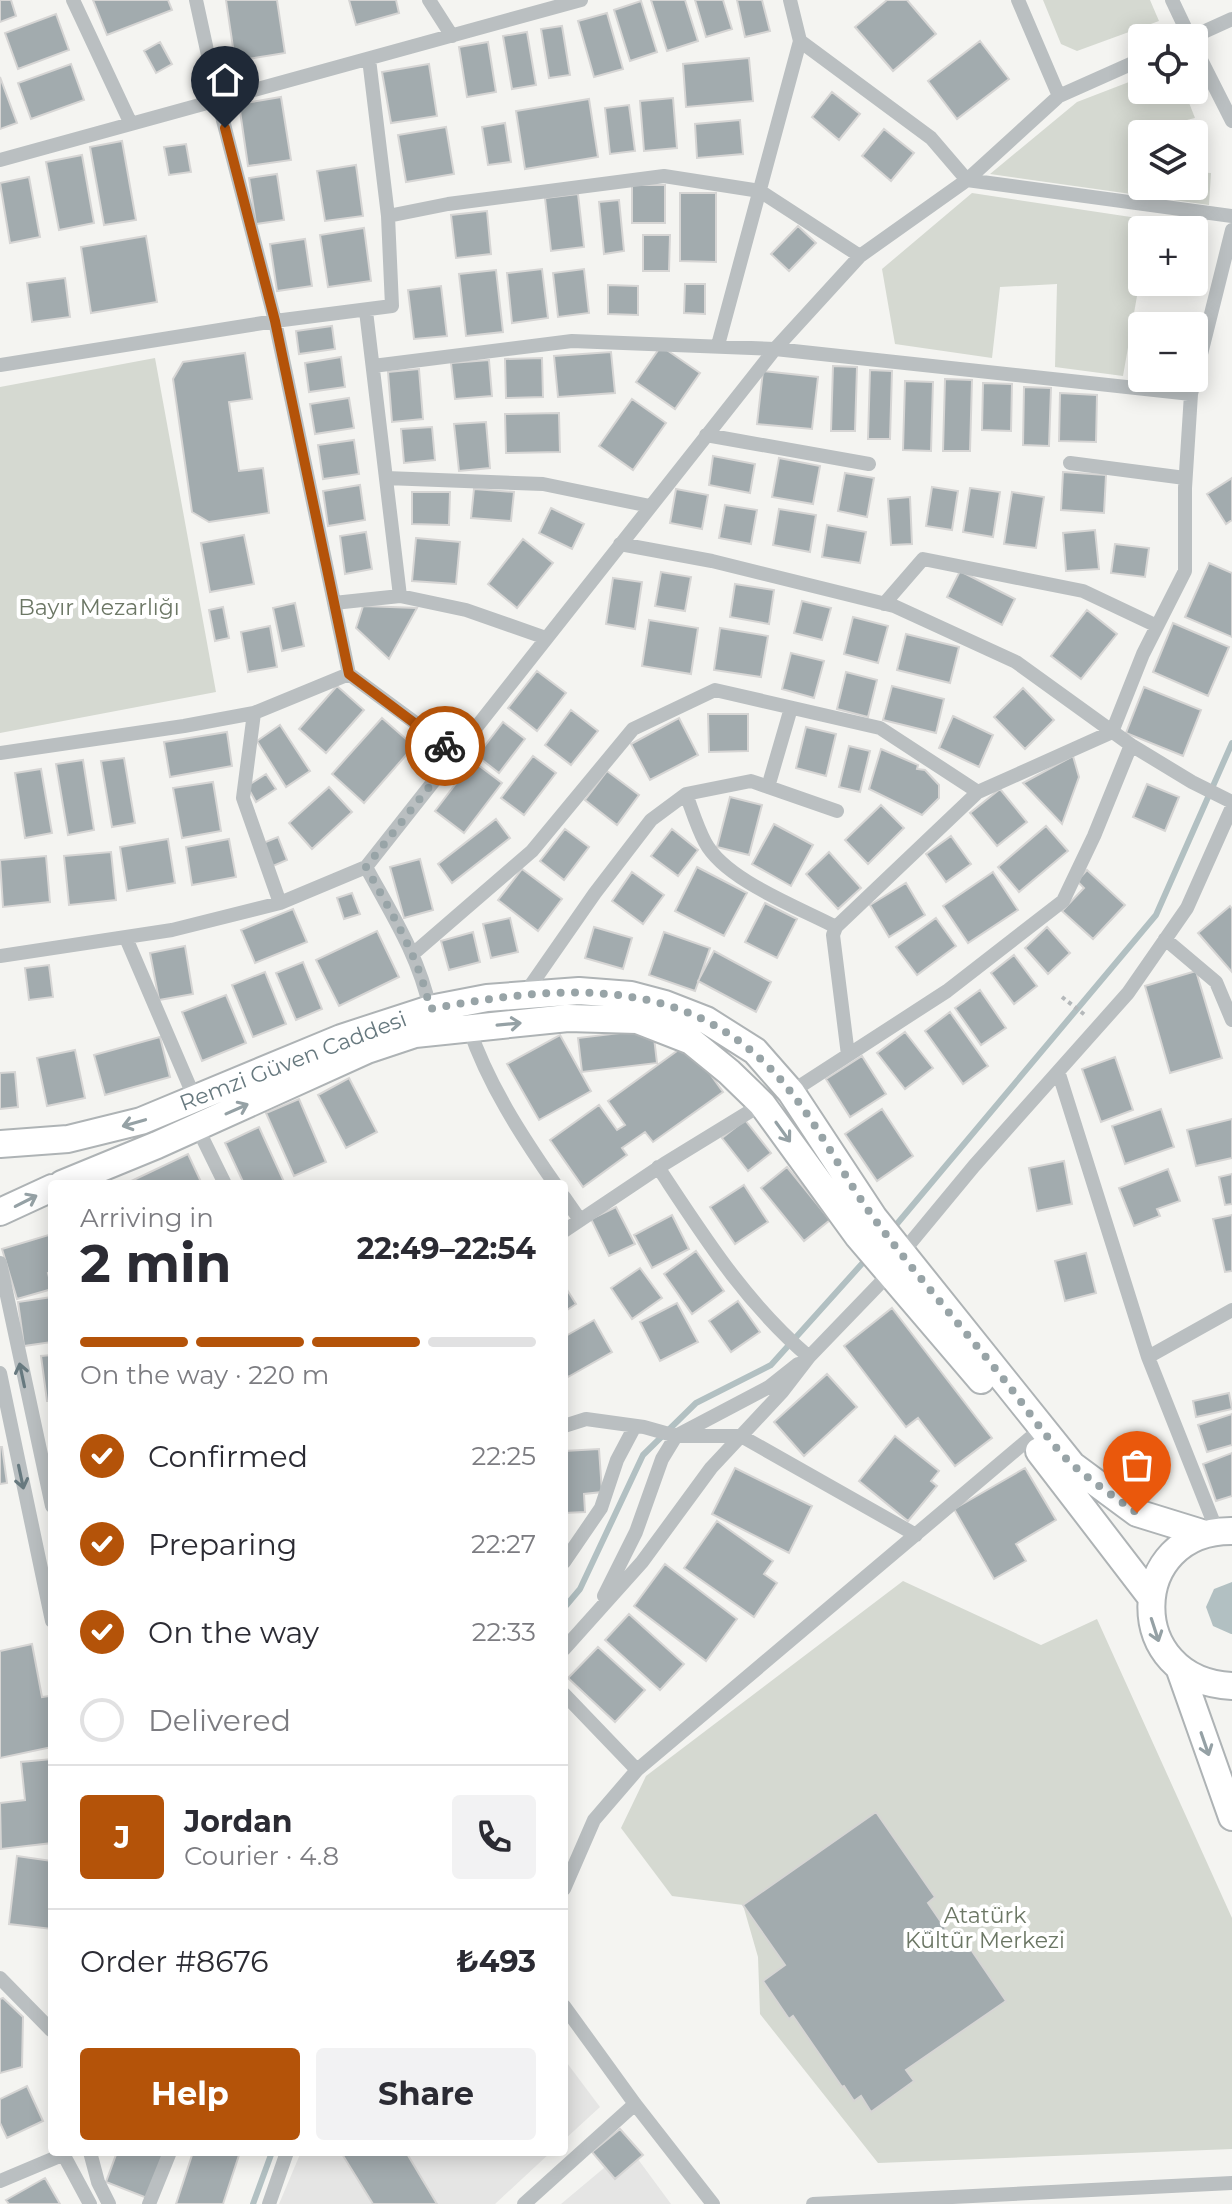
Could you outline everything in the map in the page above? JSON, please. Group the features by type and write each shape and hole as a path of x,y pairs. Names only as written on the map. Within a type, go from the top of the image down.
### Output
{"main road":[{"name":"Remzi Güven Caddesi","path":"0,1144 68,1139 141,1121 341,1038 430,1009 487,998 579,991 631,995 706,1020 755,1051 791,1092 866,1227"},
{"name":"Remzi Güven Caddesi","path":"83,1180 109,1175 197,1127 367,1050 415,1034 568,1018 637,1020 691,1041 762,1104 866,1227"},
{"path":"0,1212 48,1190"},
{"path":"866,1227 1072,1465 1137,1513 1218,1532"},
{"path":"892,1256 1151,1597"},
{"path":"1218,1532 1180,1546 1166,1560 1156,1578 1150,1617 1155,1637 1180,1670 1196,1680 1232,1686"},
{"path":"1180,1670 1232,1817"}],"street":[{"path":"73,0 131,124"},
{"path":"196,0 218,101 275,321 349,674 456,753"},
{"path":"429,0 452,36"},
{"path":"0,160 581,0"},
{"path":"718,345 800,41 790,0"},
{"path":"1018,0 1059,96"},
{"path":"1172,0 1190,38 1232,19"},
{"path":"800,41 931,138 967,180 1232,216"},
{"path":"0,365 275,321 392,306 388,216 369,59"},
{"path":"0,956 172,930 280,903 366,867 775,349 860,256 967,180 1059,96 1128,65"},
{"path":"1208,74 1232,121"},
{"path":"388,216 448,204 664,176 760,191 860,256"},
{"path":"848,1055 833,935 836,927 978,792 1112,732 1143,654 1185,571 1185,478 1191,394 1232,230"},
{"path":"366,311 400,596"},
{"path":"373,366 572,341 718,345 1191,394"},
{"path":"706,435 869,464"},
{"path":"1070,463 1185,478"},
{"path":"386,478 543,484 650,506"},
{"path":"568,1644 642,1562 711,1468 782,1392 892,1256 1059,1074 1128,993 1187,908 1228,801 1131,745 1016,662 884,604 712,561 620,544"},
{"path":"884,604 923,559 1083,591 1157,626"},
{"path":"334,603 400,596 466,610 546,638"},
{"path":"0,753 254,713 349,674"},
{"path":"414,953 532,851 633,729 715,690 880,728 978,792"},
{"path":"768,787 791,708"},
{"path":"254,713 243,798 280,903"},
{"path":"791,1092 947,991 1063,901 1094,836 1131,745"},
{"path":"529,995 531,985 595,893 651,820 686,794 751,781 837,811"},
{"path":"686,794 705,842 717,859 744,879 836,927"},
{"path":"366,867 414,953 430,1009"},
{"path":"126,938 195,1099"},
{"path":"1165,939 1216,982 1232,1020"},
{"path":"469,1028 480,1060 529,1147 552,1180"},
{"path":"1059,1074 1148,1357 1218,1532"},
{"path":"568,1228 658,1167 762,1104"},
{"path":"197,1127 223,1180"},
{"path":"658,1167 729,1274 807,1358"},
{"path":"568,1203 580,1220"},
{"path":"0,1263 48,1487"},
{"path":"1148,1357 1232,1310"},
{"path":"595,1614 636,1532 662,1459 674,1435 769,1387 807,1358"},
{"path":"0,1373 48,1602"},
{"path":"568,1425 586,1419 639,1426 674,1435 741,1436 916,1535"},
{"path":"568,1556 601,1508 617,1460 639,1426"},
{"path":"568,1880 594,1820 637,1770 1030,1438"},
{"path":"568,1698 637,1770"},
{"path":"0,1978 48,2025"},
{"path":"568,2012 713,2204"},
{"path":"524,2204 635,2104"},
{"path":"0,2181 57,2156"},
{"path":"63,2156 90,2204"},
{"path":"91,2156 98,2182 109,2204"},
{"path":"149,2204 168,2156"},
{"path":"269,2204 286,2156"},
{"path":"813,2204 1048,2198 1232,2183"}],"path":[{"path":"1062,997 1099,1026"}],"shaded area":[{"path":"1232,1582 1231,1634 1213,1626 1206,1607 1214,1589"},
{"path":"568,2064 600,2107 568,2136"},
{"path":"629,2147 671,2204 561,2204"},
{"path":"299,2156 547,2156 495,2204 279,2204"}],"green space":[{"path":"1043,0 1150,0 1159,21 1128,24 1128,32 1077,51 1061,44"},
{"path":"1128,82 1128,104 1190,104 1195,118 1128,120 1128,194 990,174 1077,102"},
{"path":"1208,173 1211,173 1209,205 1174,200 1208,200"},
{"path":"972,193 1128,217 1128,296 1137,296 1134,312 1128,312 1128,347 1123,376 1055,367 1057,284 1000,287 992,358 895,344 882,269"},
{"name":"Bayır Mezarlığı","path":"155,358 216,692 0,733 0,387"},
{"name":"Atatürk Kültür Merkezi","path":"903,1581 1041,1645 1097,1619 1232,1918 1232,2149 878,2163 760,2014 758,1957 743,1905 672,1896 621,1828 646,1776"}],"building":[{"path":"0,0 11,0 16,16 0,22"},
{"path":"93,0 168,0 172,10 107,35"},
{"path":"226,0 277,0 285,53 235,61"},
{"path":"349,0 396,0 399,13 356,25"},
{"path":"651,0 685,0 698,41 667,51"},
{"path":"695,0 723,0 732,29 706,37"},
{"path":"737,0 762,0 770,31 745,37"},
{"path":"887,0 907,0 936,34 893,71 855,27"},
{"path":"641,1 657,52 630,61 614,10"},
{"path":"607,13 623,69 594,77 578,21"},
{"path":"56,14 69,50 18,69 5,33"},
{"path":"562,26 570,75 549,78 541,29"},
{"path":"527,32 536,85 512,89 503,36"},
{"path":"980,41 1009,79 957,119 928,81"},
{"path":"160,42 172,64 156,73 144,51"},
{"path":"488,42 496,92 467,97 459,47"},
{"path":"749,58 753,101 686,107 683,64"},
{"path":"71,64 84,100 31,119 18,83"},
{"path":"429,64 437,116 391,123 382,72"},
{"path":"0,77 17,123 0,129"},
{"path":"832,92 860,114 839,140 812,117"},
{"path":"281,97 291,160 248,166 239,104"},
{"path":"673,98 677,148 644,151 640,101"},
{"path":"589,99 598,157 525,169 516,111"},
{"path":"629,105 635,151 610,154 605,108"},
{"path":"740,120 743,154 697,158 695,124"},
{"path":"505,123 511,162 488,165 482,127"},
{"path":"446,127 454,174 406,182 398,135"},
{"path":"884,129 914,153 891,181 862,156"},
{"path":"122,141 136,220 104,225 90,147"},
{"path":"186,144 191,172 169,175 164,147"},
{"path":"82,155 94,223 59,230 46,162"},
{"path":"356,165 363,216 325,221 317,171"},
{"path":"277,174 284,220 256,224 249,178"},
{"path":"29,177 40,237 10,243 0,183"},
{"path":"632,185 665,185 665,223 632,223"},
{"path":"680,193 716,193 716,262 680,261"},
{"path":"578,194 584,247 551,251 545,198"},
{"path":"619,200 624,251 604,254 599,202"},
{"path":"487,211 491,254 456,258 451,215"},
{"path":"798,226 816,243 789,271 771,254"},
{"path":"364,228 371,281 328,287 320,235"},
{"path":"643,235 670,235 669,271 643,271"},
{"path":"146,236 157,302 91,313 81,247"},
{"path":"305,239 312,286 277,291 270,244"},
{"path":"542,269 548,318 512,323 507,273"},
{"path":"584,269 589,313 558,317 553,273"},
{"path":"496,270 503,332 466,336 459,274"},
{"path":"65,278 70,317 32,322 27,283"},
{"path":"685,284 705,284 705,314 684,313"},
{"path":"608,285 638,286 638,315 608,314"},
{"path":"441,286 447,336 414,339 408,290"},
{"path":"332,326 335,349 299,354 296,331"},
{"path":"661,346 700,373 675,409 636,382"},
{"path":"611,352 615,393 558,397 554,356"},
{"path":"245,353 252,399 229,402 239,471 263,468 269,513 209,522 192,512 173,379 183,362"},
{"path":"341,357 345,387 309,392 305,363"},
{"path":"542,358 543,397 506,398 505,359"},
{"path":"489,360 492,396 455,399 451,363"},
{"path":"833,366 857,367 855,431 831,431"},
{"path":"419,369 423,419 392,422 388,372"},
{"path":"870,370 892,371 890,439 868,439"},
{"path":"763,371 818,377 812,429 757,424"},
{"path":"945,379 972,380 970,451 943,451"},
{"path":"905,381 933,382 931,451 903,450"},
{"path":"983,383 1012,384 1011,431 982,430"},
{"path":"1024,387 1051,388 1049,446 1023,445"},
{"path":"1060,393 1097,395 1096,442 1059,441"},
{"path":"349,398 354,428 315,434 310,404"},
{"path":"632,399 666,423 633,470 599,446"},
{"path":"559,413 560,452 506,453 505,414"},
{"path":"486,422 490,468 459,471 454,424"},
{"path":"432,427 435,460 404,463 401,429"},
{"path":"354,440 359,474 323,479 318,445"},
{"path":"713,456 755,464 750,493 709,485"},
{"path":"779,458 820,466 813,504 772,497"},
{"path":"1063,472 1106,475 1104,513 1061,510"},
{"path":"845,473 874,478 867,517 838,511"},
{"path":"1232,478 1232,520 1226,524 1207,494"},
{"path":"360,485 365,520 328,526 323,491"},
{"path":"932,487 958,491 952,530 926,526"},
{"path":"970,488 1000,492 993,537 963,532"},
{"path":"474,489 514,492 511,521 471,518"},
{"path":"676,489 708,495 702,529 670,523"},
{"path":"412,492 450,492 449,525 412,524"},
{"path":"1012,492 1044,497 1036,548 1004,544"},
{"path":"910,497 912,544 891,545 888,499"},
{"path":"725,505 757,510 751,544 719,538"},
{"path":"551,508 584,524 572,549 539,533"},
{"path":"779,509 816,515 810,552 773,545"},
{"path":"827,525 866,532 860,563 822,557"},
{"path":"1095,530 1099,569 1066,571 1063,533"},
{"path":"366,532 372,569 345,574 340,536"},
{"path":"244,535 254,584 210,592 201,543"},
{"path":"416,538 460,542 456,584 412,581"},
{"path":"523,539 553,563 517,608 488,584"},
{"path":"1115,544 1149,548 1145,577 1111,573"},
{"path":"1209,563 1232,573 1232,637 1185,617"},
{"path":"960,571 1015,599 1002,625 947,597"},
{"path":"661,572 691,577 685,611 655,606"},
{"path":"613,578 642,582 635,629 606,624"},
{"path":"735,584 774,590 769,624 730,617"},
{"path":"802,601 831,608 822,640 794,633"},
{"path":"295,603 304,646 282,651 273,608"},
{"path":"363,606 417,608 389,659 356,628"},
{"path":"223,607 229,638 215,641 209,610"},
{"path":"1087,610 1117,634 1081,679 1051,656"},
{"path":"853,617 888,626 878,663 844,654"},
{"path":"649,620 698,628 691,674 642,666"},
{"path":"1173,623 1229,647 1208,696 1153,672"},
{"path":"270,626 277,667 248,672 241,632"},
{"path":"720,628 768,636 761,677 714,670"},
{"path":"906,634 959,647 950,683 897,670"},
{"path":"791,653 824,661 814,698 782,689"},
{"path":"537,671 566,693 537,731 508,708"},
{"path":"846,672 877,680 868,717 837,709"},
{"path":"337,686 364,710 326,753 299,729"},
{"path":"892,686 944,699 936,733 883,720"},
{"path":"1144,687 1201,710 1183,756 1126,733"},
{"path":"1023,688 1054,720 1025,749 994,717"},
{"path":"571,710 598,731 571,765 545,745"},
{"path":"708,714 748,714 748,751 709,752"},
{"path":"953,716 993,735 979,767 939,748"},
{"path":"382,718 414,746 364,803 332,774"},
{"path":"679,718 698,755 650,780 631,744"},
{"path":"503,722 525,739 499,773 477,756"},
{"path":"280,725 310,771 286,787 257,741"},
{"path":"806,727 836,734 826,776 796,768"},
{"path":"227,732 232,766 170,777 164,742"},
{"path":"849,746 870,751 860,792 839,787"},
{"path":"881,749 918,765 917,769 925,770 939,785 939,798 922,815 869,789"},
{"path":"533,756 556,773 524,815 501,798"},
{"path":"1073,756 1079,777 1062,824 1023,783"},
{"path":"124,758 135,823 112,827 101,761"},
{"path":"83,760 94,830 68,835 56,764"},
{"path":"473,761 502,783 464,833 435,811"},
{"path":"41,769 52,833 25,838 15,773"},
{"path":"607,771 639,795 617,825 585,800"},
{"path":"266,774 276,789 256,802 247,786"},
{"path":"213,782 221,831 182,838 173,788"},
{"path":"1147,784 1179,797 1165,831 1133,817"},
{"path":"329,787 352,812 312,849 289,823"},
{"path":"1000,789 1027,822 997,846 970,813"},
{"path":"730,797 762,805 749,855 717,847"},
{"path":"881,805 904,828 868,864 845,840"},
{"path":"496,819 510,838 452,883 438,864"},
{"path":"774,824 813,845 791,886 752,864"},
{"path":"1046,826 1068,851 1019,892 998,867"},
{"path":"565,829 589,847 564,880 540,861"},
{"path":"672,829 698,850 678,876 651,856"},
{"path":"951,836 971,864 946,882 926,854"},
{"path":"278,837 287,860 273,866 263,843"},
{"path":"168,839 175,883 127,891 120,847"},
{"path":"229,839 236,877 192,885 186,847"},
{"path":"111,852 116,900 69,905 64,856"},
{"path":"829,852 861,888 838,909 806,874"},
{"path":"46,856 50,902 3,907 0,860"},
{"path":"420,859 433,910 404,918 390,867"},
{"path":"697,867 747,893 724,936 675,911"},
{"path":"522,869 562,899 538,931 498,900"},
{"path":"1087,870 1125,905 1093,939 1062,911 1084,888 1077,881"},
{"path":"632,872 664,895 643,924 612,901"},
{"path":"993,872 1018,910 968,943 943,906"},
{"path":"906,883 925,915 889,937 870,905"},
{"path":"352,893 360,914 344,919 337,898"},
{"path":"765,903 797,919 777,958 745,942"},
{"path":"1230,906 1232,909 1232,972 1198,933"},
{"path":"293,909 307,942 255,963 241,930"},
{"path":"510,918 518,952 491,958 483,924"},
{"path":"936,918 956,946 917,975 896,947"},
{"path":"594,927 632,938 623,969 585,958"},
{"path":"1047,927 1070,953 1048,974 1025,948"},
{"path":"377,931 399,977 339,1006 316,960"},
{"path":"473,932 480,962 449,970 441,941"},
{"path":"664,932 710,948 695,991 649,975"},
{"path":"185,946 193,994 159,1000 150,953"},
{"path":"714,951 771,982 756,1012 698,981"},
{"path":"1014,955 1037,986 1014,1004 991,973"},
{"path":"303,962 322,1009 296,1020 276,973"},
{"path":"49,965 53,997 29,1000 25,968"},
{"path":"1196,971 1222,1058 1170,1073 1145,986"},
{"path":"265,972 286,1024 253,1037 232,985"},
{"path":"980,990 1006,1028 981,1045 955,1008"},
{"path":"226,995 246,1043 202,1061 182,1012"},
{"path":"950,1012 988,1066 963,1084 925,1031"},
{"path":"653,1029 657,1063 582,1072 578,1038"},
{"path":"905,1032 933,1068 905,1089 877,1053"},
{"path":"560,1035 591,1091 539,1120 507,1064"},
{"path":"160,1037 170,1077 105,1095 94,1055"},
{"path":"688,1043 723,1092 653,1142 645,1132 622,1148 627,1155 583,1187 550,1140 599,1105 617,1130 625,1125 608,1101"},
{"path":"75,1050 85,1098 47,1106 37,1058"},
{"path":"862,1056 886,1094 850,1117 826,1079"},
{"path":"1115,1057 1133,1110 1101,1122 1082,1069"},
{"path":"15,1072 18,1107 0,1109 0,1073"},
{"path":"349,1078 377,1132 346,1148 318,1095"},
{"path":"299,1099 326,1162 294,1176 266,1113"},
{"path":"882,1109 913,1156 877,1181 845,1134"},
{"path":"1161,1109 1174,1147 1125,1164 1112,1126"},
{"path":"1232,1119 1232,1158 1196,1166 1187,1130"},
{"path":"745,1120 771,1153 748,1171 722,1138"},
{"path":"259,1127 283,1180 242,1180 225,1143"},
{"path":"188,1154 200,1180 133,1180"},
{"path":"1064,1161 1072,1204 1037,1211 1029,1168"},
{"path":"787,1167 830,1220 804,1241 761,1188"},
{"path":"1168,1169 1180,1201 1157,1209 1160,1216 1134,1226 1119,1188"},
{"path":"1232,1174 1232,1204 1225,1205 1219,1177"},
{"path":"744,1185 768,1222 735,1244 710,1207"},
{"path":"616,1207 635,1244 609,1256 591,1219"},
{"path":"672,1215 689,1249 652,1268 634,1235"},
{"path":"1232,1215 1232,1271 1225,1272 1213,1219"},
{"path":"48,1235 48,1290 17,1299 2,1249"},
{"path":"696,1251 724,1291 692,1314 664,1274"},
{"path":"1086,1253 1096,1293 1065,1301 1055,1261"},
{"path":"640,1268 662,1298 632,1319 611,1288"},
{"path":"568,1291 576,1304 568,1309"},
{"path":"48,1298 48,1343 24,1346 18,1302"},
{"path":"738,1301 760,1332 731,1352 709,1321"},
{"path":"677,1303 698,1342 660,1361 640,1322"},
{"path":"892,1308 992,1438 955,1466 918,1418 906,1427 844,1346"},
{"path":"594,1320 612,1352 568,1377 568,1335"},
{"path":"48,1355 48,1401 47,1401 41,1356"},
{"path":"827,1374 857,1407 804,1456 774,1422"},
{"path":"1229,1393 1232,1409 1196,1417 1193,1401"},
{"path":"1232,1414 1232,1445 1207,1452 1198,1425"},
{"path":"895,1436 939,1471 931,1481 937,1486 908,1521 859,1481"},
{"path":"0,1447 7,1483 0,1484"},
{"path":"599,1449 602,1492 584,1494 585,1512 568,1513 568,1451"},
{"path":"1232,1453 1232,1496 1216,1501 1203,1464"},
{"path":"735,1468 812,1506 789,1553 712,1514"},
{"path":"1025,1468 1056,1520 1016,1544 1026,1561 994,1579 954,1509"},
{"path":"717,1521 773,1561 764,1574 777,1583 754,1617 684,1568"},
{"path":"665,1564 737,1619 706,1661 634,1606"},
{"path":"629,1614 684,1664 660,1690 605,1640"},
{"path":"32,1644 42,1697 48,1696 48,1748 0,1758 0,1651"},
{"path":"598,1647 645,1690 615,1722 568,1678"},
{"path":"48,1759 48,1843 1,1849 0,1803 25,1800 21,1762"},
{"path":"876,1812 935,1897 928,1903 950,1935 957,1929 1006,2001 906,2070 914,2081 871,2112 861,2096 854,2101 842,2087 793,2016 789,2019 763,1981 785,1965 743,1905"},
{"path":"17,1856 48,1860 48,1929 9,1924"},
{"path":"3,1998 23,2017 22,2067 0,2073 0,1999"},
{"path":"27,2086 43,2121 7,2138 0,2123 0,2099"},
{"path":"620,2129 643,2155 615,2179 592,2152"},
{"path":"116,2156 163,2156 147,2198 106,2182"},
{"path":"192,2156 239,2156 223,2204 176,2204"},
{"path":"343,2156 408,2156 437,2204 373,2204"},
{"path":"45,2178 60,2204 9,2204 6,2200"}],"waterway":[{"path":"891,1231 1156,915 1232,743"},
{"path":"568,1603 580,1589 643,1455 696,1403 771,1365 868,1257"},
{"path":"253,2204 271,2156"}],"way so far":[{"path":"445,746 456,753 366,867 414,953 430,1009 487,998 579,991 631,995 706,1020 755,1051 791,1092 874,1218 1072,1465 1137,1513"}],"route":[{"path":"225,128 275,321 349,674 445,746"}]}
